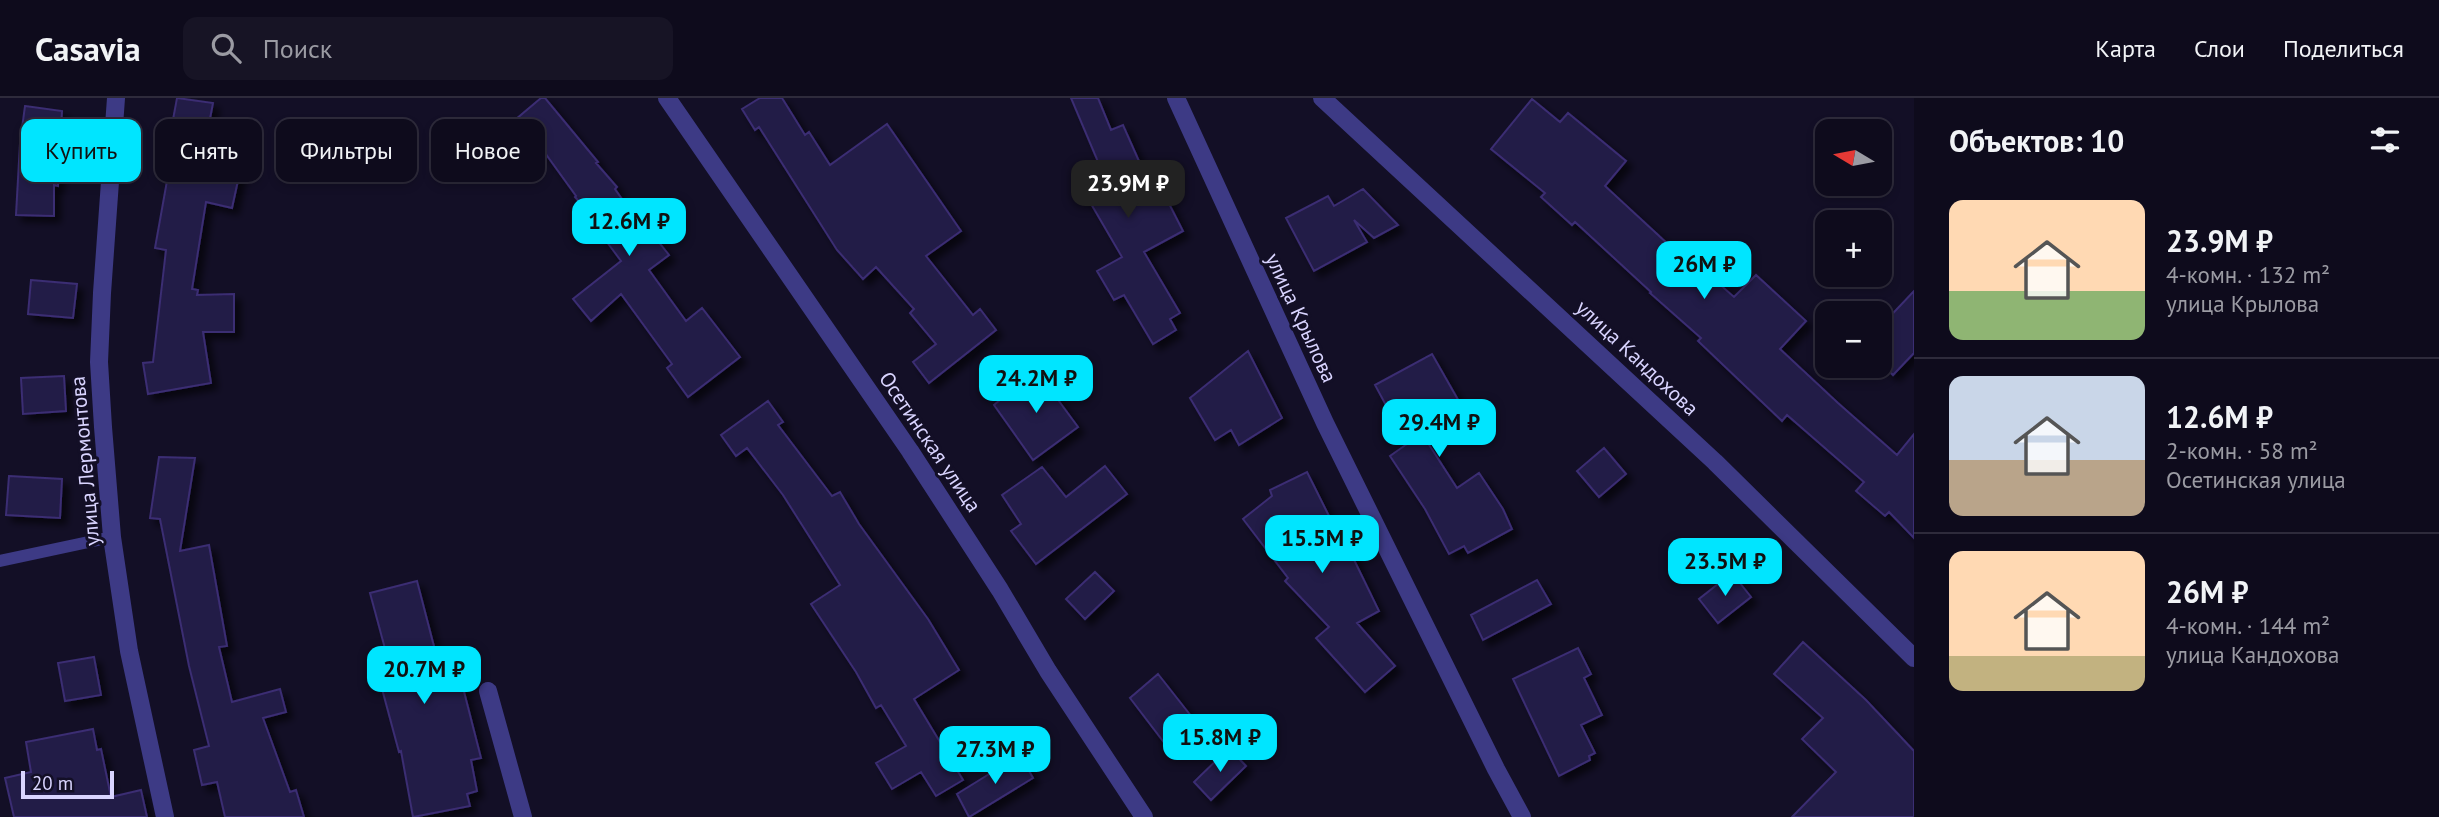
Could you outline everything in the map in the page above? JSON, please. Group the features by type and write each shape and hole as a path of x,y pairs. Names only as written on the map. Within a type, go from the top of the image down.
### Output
{"street":[{"name":"улица Лермонтова","path":"116,98 99,362 112,537 129,651 165,817"},
{"name":"Осетинская улица","path":"667,98 910,451 1000,590 1048,671 1144,817"},
{"name":"улица Крылова","path":"1176,98 1325,423 1522,817"},
{"name":"улица Кандохова","path":"1322,98 1715,462 1914,658"},
{"path":"488,691 523,817"}],"lane":[{"path":"0,561 112,537"}],"building":[{"path":"177,98 213,103 210,119 173,119"},
{"path":"541,98 545,98 617,187 615,189 649,238 653,235 669,255 649,270 686,321 702,308 740,357 688,397 667,368 672,364 621,294 591,321 573,299 621,261 601,234 605,231 575,197 545,153 545,119 516,119"},
{"path":"760,98 782,98 805,135 809,132 830,165 887,124 961,231 926,256 973,315 980,309 996,330 929,383 913,362 936,344 910,313 914,309 876,267 863,279 837,250 759,127 755,130 742,109"},
{"path":"1071,98 1098,98 1111,130 1123,125 1154,195 1162,190 1183,231 1144,252 1180,313 1170,319 1176,330 1153,344 1124,295 1114,300 1097,271 1122,257 1076,178 1099,164"},
{"path":"1532,99 1560,122 1568,113 1626,161 1605,186 1682,257 1685,254 1734,297 1756,275 1806,321 1780,349 1897,455 1914,434 1914,538 1889,512 1885,516 1856,491 1864,482 1787,415 1782,421 1698,341 1701,338 1575,222 1572,225 1541,197 1545,193 1491,149"},
{"path":"25,106 62,111 62,119 23,119"},
{"path":"21,136 21,182 58,182 58,186 54,185 54,216 16,215"},
{"path":"167,182 238,182 232,208 206,202 192,289 198,290 197,295 234,294 234,332 203,332 211,383 148,394 143,363 153,362 166,250 155,248"},
{"path":"1363,189 1398,225 1374,238 1354,220 1367,242 1314,271 1286,218 1328,196 1334,206"},
{"path":"31,280 77,284 73,318 28,314"},
{"path":"1914,291 1914,353 1893,375 1892,374 1892,314"},
{"path":"1248,351 1282,418 1239,445 1231,430 1215,440 1190,398"},
{"path":"1432,354 1465,412 1426,440 1457,488 1479,473 1503,509 1512,529 1468,553 1464,546 1449,554 1425,509 1390,456 1407,444 1375,385"},
{"path":"1036,370 1078,427 1033,460 994,405"},
{"path":"64,376 66,411 23,414 21,378"},
{"path":"768,401 783,422 778,425 832,496 840,492 859,524 928,619 959,670 914,699 963,780 936,796 921,772 892,789 876,763 906,746 881,705 876,708 856,672 811,604 840,585 783,495 747,448 736,456 721,435"},
{"path":"1604,448 1626,474 1599,497 1577,471"},
{"path":"159,457 195,458 180,551 209,545 227,646 219,647 232,702 280,689 286,712 263,718 290,792 296,790 304,817 225,817 217,782 202,785 194,750 209,746 189,666 160,519 150,518"},
{"path":"1105,466 1127,494 1036,564 1011,531 1021,524 1002,495 1042,467 1066,497"},
{"path":"1307,472 1339,536 1342,535 1379,611 1357,623 1395,666 1365,692 1316,638 1329,627 1285,581 1288,578 1243,519 1272,496 1270,490"},
{"path":"9,476 62,479 60,518 6,515"},
{"path":"1095,572 1114,591 1085,619 1066,599"},
{"path":"1732,573 1751,597 1718,623 1699,599"},
{"path":"1537,580 1551,604 1483,640 1471,615"},
{"path":"417,581 443,681 460,676 481,758 471,760 477,791 467,794 470,806 413,817 401,751 399,752 374,659 387,656 370,593"},
{"path":"1803,642 1866,700 1914,751 1914,817 1792,817 1836,772 1802,739 1823,718 1774,674"},
{"path":"1578,648 1591,674 1584,678 1602,715 1581,725 1595,753 1589,756 1590,760 1559,776 1513,679"},
{"path":"94,657 101,695 65,701 58,663"},
{"path":"1158,674 1195,721 1166,745 1130,698"},
{"path":"93,729 97,750 101,749 111,797 141,790 147,817 14,817 5,778 31,772 26,742"},
{"path":"1229,748 1246,766 1211,800 1194,782"},
{"path":"1020,755 1033,778 969,817 957,794"}]}
